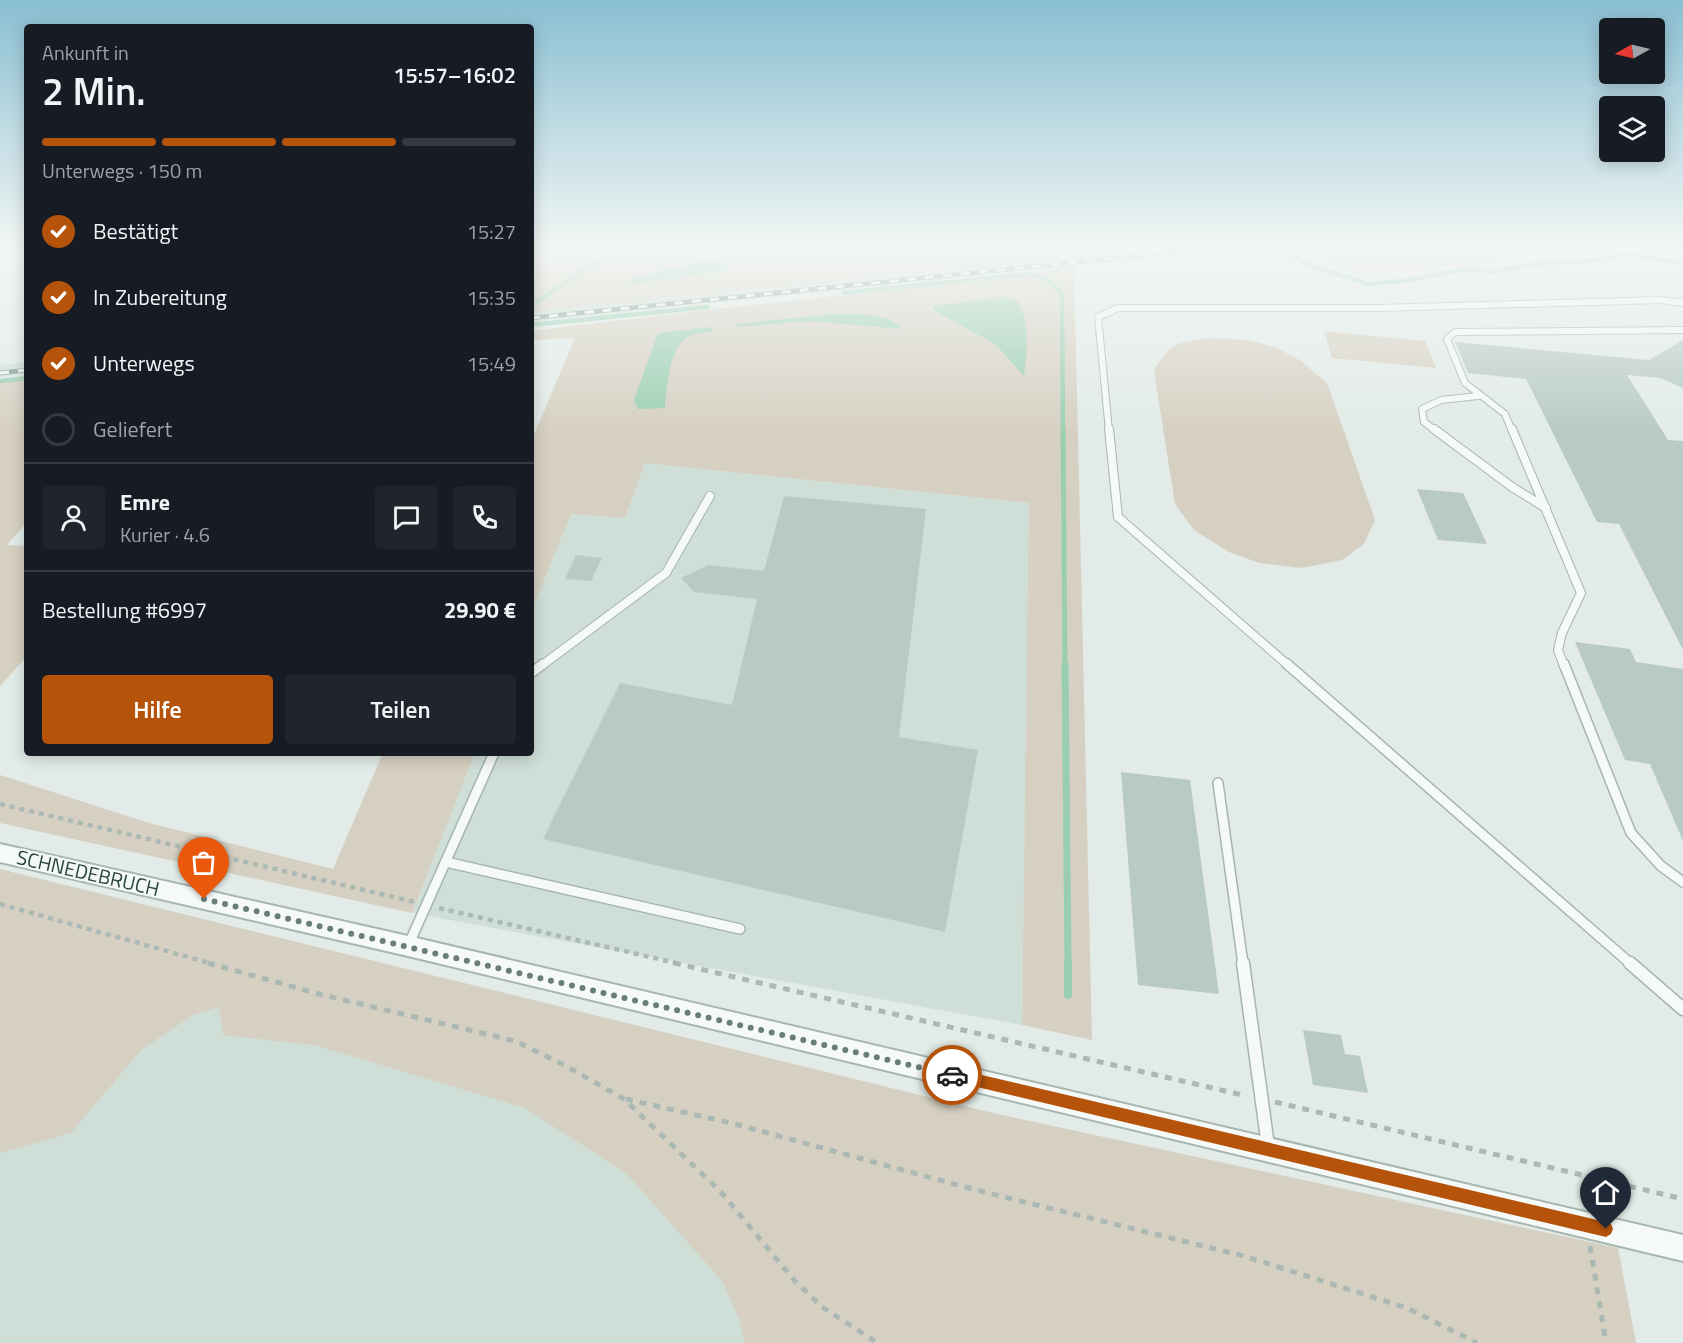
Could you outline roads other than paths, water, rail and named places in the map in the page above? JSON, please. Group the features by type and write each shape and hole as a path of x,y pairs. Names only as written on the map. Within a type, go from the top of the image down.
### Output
{"street":[{"name":"SCHNEDEBRUCH","path":"0,853 408,946 1683,1248"}],"lane":[{"path":"1117,309 1098,317 1118,517 1683,1009"},
{"path":"1683,330 1455,332 1447,339 1465,383 1478,396 1504,414 1581,593 1562,633 1558,650 1631,833 1661,866 1683,882"},
{"path":"1478,396 1441,400 1422,409 1424,422 1512,487 1546,509"},
{"path":"534,671 666,573 710,496"},
{"path":"408,946 493,756"},
{"path":"1218,783 1268,1149"},
{"path":"446,861 740,928"}],"waterway":[{"path":"534,325 691,309"},
{"path":"1062,309 1063,431"},
{"path":"0,381 24,378"},
{"path":"1063,429 1065,666"},
{"path":"1065,664 1068,964"},
{"path":"1068,964 1068,995"}],"railway":[{"path":"534,318 622,309"},
{"path":"0,373 24,370"}]}
